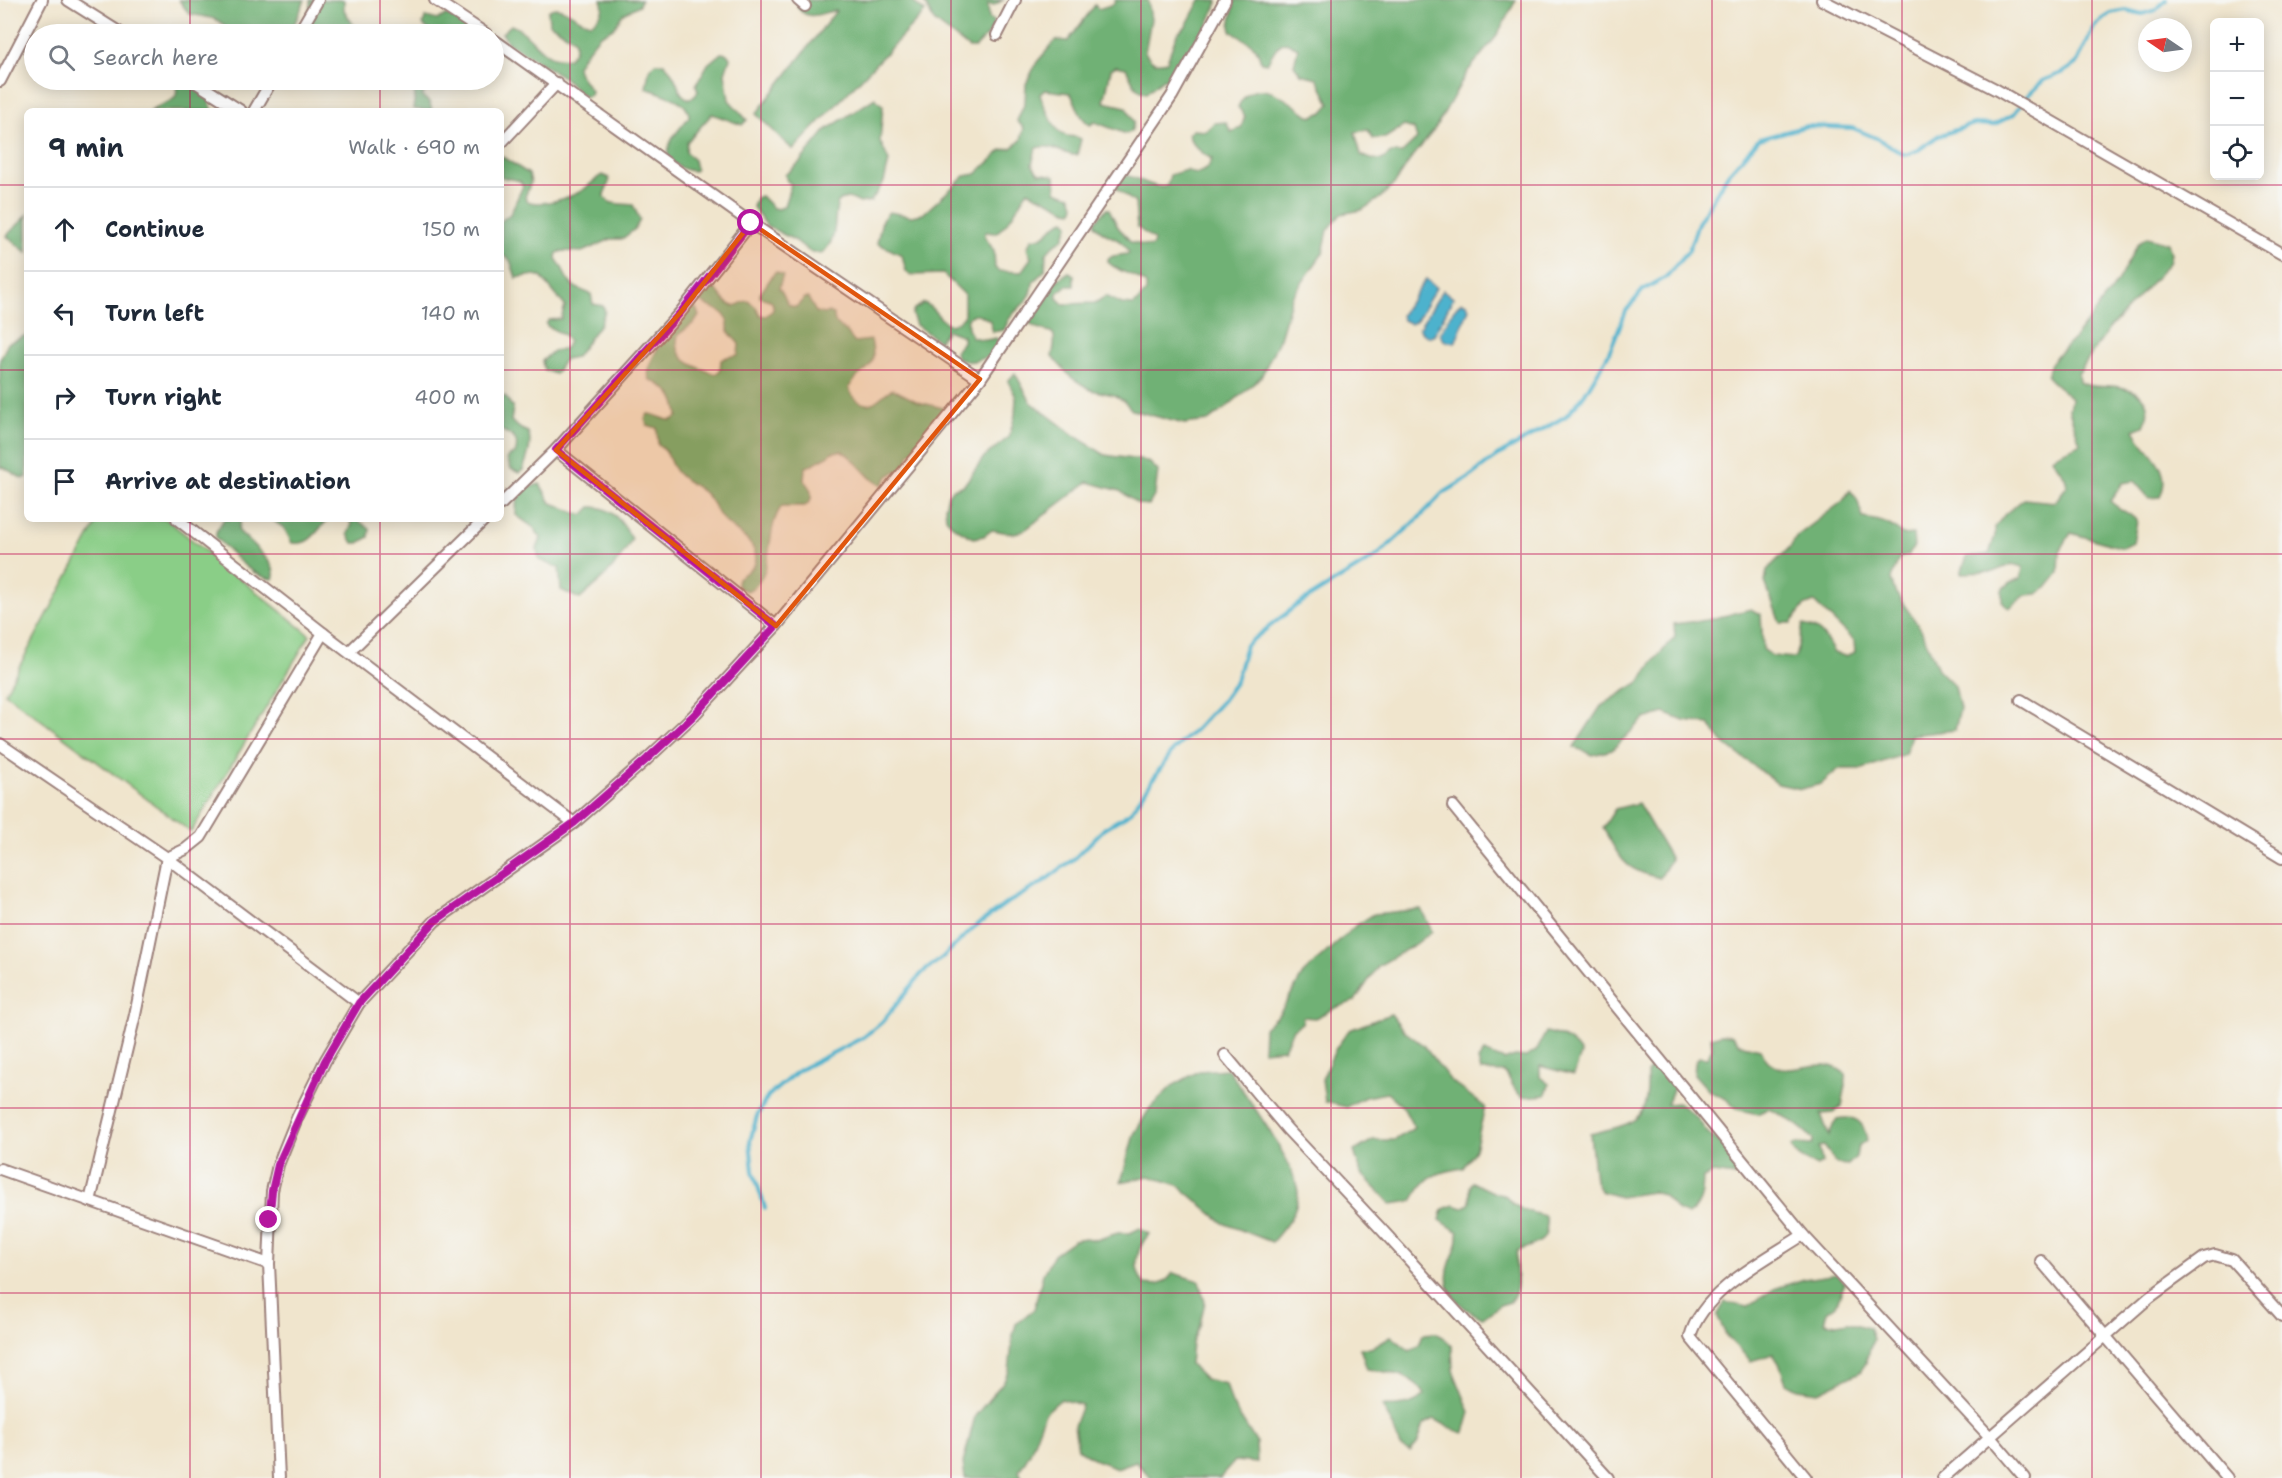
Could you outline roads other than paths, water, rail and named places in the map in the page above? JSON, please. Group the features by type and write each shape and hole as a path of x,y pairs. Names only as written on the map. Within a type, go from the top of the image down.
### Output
{"street":[{"path":"30,24 42,0"},
{"path":"68,0 106,24"},
{"path":"304,24 318,0"},
{"path":"435,0 471,24"},
{"path":"997,35 1016,0"},
{"path":"279,1478 269,1264 272,1191 278,1165 325,1061 359,1003 435,921 574,823 694,715 776,626 980,379 1172,96 1225,0"},
{"path":"1822,0 1995,89 2282,254"},
{"path":"0,81 24,35"},
{"path":"504,47 751,223 980,379"},
{"path":"504,140 557,83"},
{"path":"207,90 235,108"},
{"path":"256,108 266,90"},
{"path":"504,501 556,450 680,313 751,223"},
{"path":"556,450 776,626"},
{"path":"181,522 574,823"},
{"path":"349,652 482,522"},
{"path":"167,858 186,849 201,837 323,633"},
{"path":"2021,700 2282,858"},
{"path":"0,744 167,858 359,1003"},
{"path":"1454,806 1803,1236 1990,1437 2025,1478"},
{"path":"90,1201 135,1015 167,858"},
{"path":"1226,1055 1287,1130 1382,1230 1608,1478"},
{"path":"0,1169 269,1264"},
{"path":"1803,1236 1731,1283 1694,1321 1690,1337 1806,1478"},
{"path":"1943,1478 2150,1297 2204,1258 2215,1256 2232,1260 2282,1316"},
{"path":"2041,1261 2227,1478"}],"water":[{"path":"1426,279 1436,288 1417,320 1411,324 1403,320 1401,315"},
{"path":"1443,290 1453,298 1434,335 1429,337 1419,328"},
{"path":"1462,302 1467,304 1469,309 1455,343 1445,341 1440,334 1452,313"}],"waterway":[{"path":"765,1208 753,1171 750,1141 757,1116 768,1096 799,1070 864,1037 882,1022 922,973 943,957 973,928 1004,905 1040,884 1075,858 1105,828 1130,813 1173,750 1222,701 1236,681 1246,645 1297,605 1377,556 1442,494 1497,456 1566,416 1584,395 1608,355 1626,311 1643,290 1666,277 1689,250 1698,223 1728,174 1759,139 1807,126 1853,128 1905,155 1918,150 1938,136 1974,124 1993,125 2013,115 2029,94 2044,80 2062,73 2077,63 2094,27 2110,13 2126,10 2142,14 2156,10 2166,0"}]}
